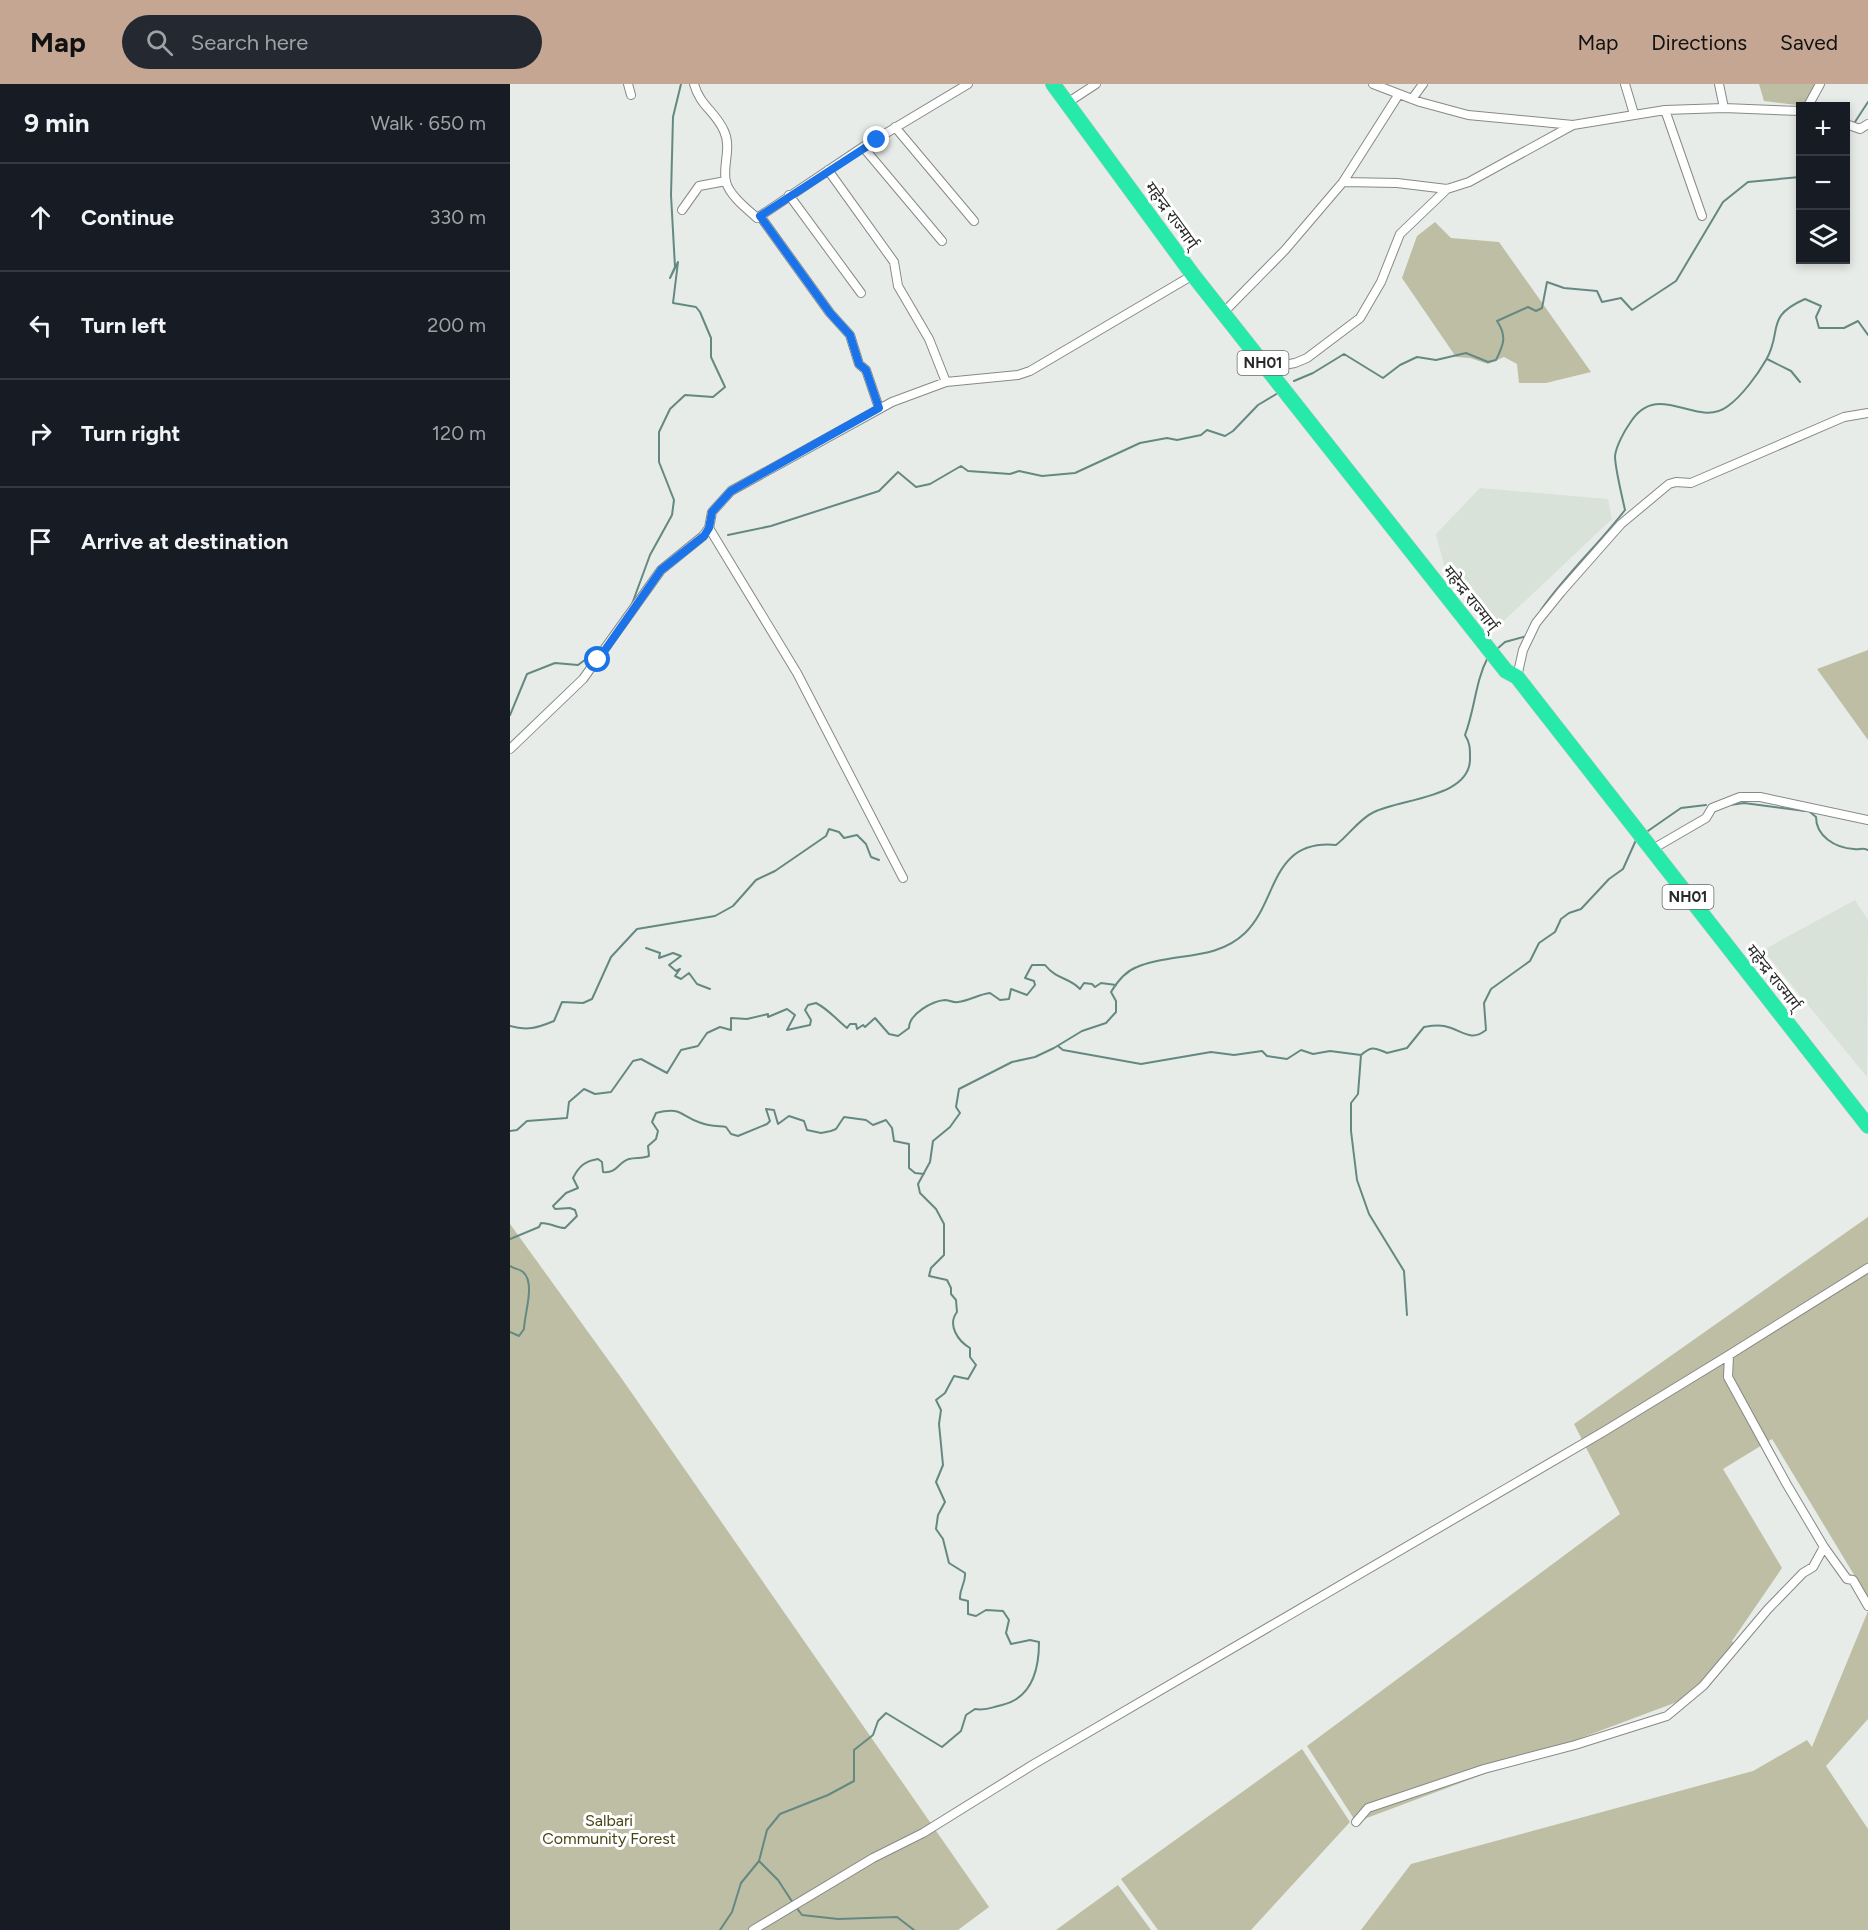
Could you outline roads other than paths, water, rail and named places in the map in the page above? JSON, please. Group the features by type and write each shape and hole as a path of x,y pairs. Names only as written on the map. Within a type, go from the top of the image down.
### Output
{"highway":[{"name":"महेन्द्र राज्मार्ग्","path":"1053,84 1193,275 1868,1126"}],"street":[{"path":"628,84 631,94"},
{"path":"694,84 698,99 726,134 728,153 726,181 730,191 757,218"},
{"path":"879,408 866,370 859,364 850,335 830,313 760,216 863,147 968,84"},
{"path":"1067,103 1096,84"},
{"path":"1373,84 1412,99 1468,115 1573,124 1665,110 1724,108 1796,111"},
{"path":"1412,99 1423,84"},
{"path":"1625,84 1634,114"},
{"path":"1719,84 1724,108"},
{"path":"1810,102 1820,84"},
{"path":"1224,312 1285,250 1343,182 1399,94"},
{"path":"1665,110 1702,216"},
{"path":"1343,182 1397,183 1447,189 1469,182 1573,124"},
{"path":"1850,125 1865,128"},
{"path":"895,127 975,221"},
{"path":"863,147 942,241"},
{"path":"828,170 894,262 898,286 929,339 946,382"},
{"path":"682,210 699,186 726,181"},
{"path":"1267,368 1295,363 1307,358 1360,318 1381,282 1400,234 1447,189"},
{"path":"789,195 861,293"},
{"path":"510,749 583,679 661,570 704,536 709,528 712,512 731,491 879,408 946,382 1018,375 1030,370 1193,275"},
{"path":"1511,674 1536,623 1555,599 1621,524 1669,484 1691,483 1844,417 1868,413"},
{"path":"709,528 796,673 903,878"},
{"path":"1651,850 1706,818 1712,808 1740,797 1760,797 1868,820"},
{"path":"753,1930 873,1858 923,1833 1034,1764 1603,1432 1868,1268"},
{"path":"1729,1355 1728,1377 1824,1547 1847,1579 1853,1580 1868,1605"},
{"path":"1356,1822 1368,1808 1484,1769 1667,1716 1703,1686 1768,1609 1803,1573 1814,1567 1824,1547"}],"waterway":[{"path":"632,604 650,555 672,515 674,500 659,462 659,432 670,409 685,395 713,397 725,387 711,357 711,338 700,312 696,307 673,303 678,262 670,278 675,267 671,195 673,117 681,84"},
{"path":"1853,125 1868,102"},
{"path":"1294,381 1313,373 1344,354 1383,378 1400,365 1417,357 1436,360 1466,353 1488,362 1496,360 1503,340 1497,321 1528,307 1536,311 1542,308 1547,282 1564,288 1597,291 1602,302 1621,298 1632,310 1676,281 1723,202 1748,182 1796,177"},
{"path":"1541,610 1625,510 1615,456 1626,430 1641,410 1653,405 1665,404 1704,412 1716,412 1728,406 1739,397 1759,372 1771,350 1776,325 1784,312 1805,299 1821,306 1816,317 1819,328 1844,328 1858,321 1868,335"},
{"path":"1767,359 1791,371 1800,382"},
{"path":"728,535 771,526 879,491 898,472 916,487 930,484 961,466 968,471 1010,474 1019,471 1042,476 1075,473 1140,443 1167,438 1177,440 1201,435 1207,430 1225,436 1233,431 1258,405 1278,393"},
{"path":"1497,649 1505,642 1527,636"},
{"path":"510,715 527,674 555,663 578,665 601,648"},
{"path":"720,1930 732,1912 741,1883 759,1861 767,1830 780,1814 828,1795 854,1781 854,1750 873,1735 878,1721 886,1713 942,1747 961,1731 966,1715 975,1709 986,1709 1012,1701 1027,1689 1035,1672 1039,1642 1030,1640 1011,1644 1006,1633 1009,1620 1003,1611 986,1610 976,1616 968,1614 968,1601 960,1599 965,1573 949,1563 943,1539 936,1529 938,1515 945,1502 936,1482 943,1465 939,1424 941,1410 936,1400 945,1393 954,1376 968,1379 976,1365 970,1357 970,1348 955,1332 953,1322 957,1312 956,1300 951,1294 947,1280 929,1276 931,1268 944,1255 944,1224 936,1209 920,1193 918,1184 930,1162 933,1141 950,1127 960,1113 956,1107 959,1089 1012,1062 1035,1057 1082,1031 1106,1023 1116,1012 1116,1001 1111,992 1129,971 1150,962 1207,953 1233,942 1256,920 1278,875 1287,862 1299,852 1314,846 1336,845 1374,812 1433,795 1460,781 1468,771 1470,748 1465,735 1480,676 1488,657"},
{"path":"1730,805 1744,803 1805,811"},
{"path":"1645,833 1681,808 1706,805"},
{"path":"1810,812 1816,817 1819,830 1828,840 1847,848 1868,850"},
{"path":"510,1026 532,1028 542,1025 554,1021 562,1002 583,1003 592,999 611,957 637,929 715,916 733,906 756,880 775,871 826,836 829,829 839,832 844,838 857,835 866,844 871,857 879,860"},
{"path":"1407,1315 1404,1271 1369,1214 1357,1180 1351,1131 1351,1103 1358,1094 1361,1055 1371,1049 1387,1053 1407,1048 1424,1027 1444,1026 1470,1035 1480,1034 1486,1030 1484,1003 1491,989 1530,961 1539,943 1555,932 1561,919 1581,909 1609,879 1623,869 1636,840"},
{"path":"646,948 660,953 659,958 673,953 681,956 669,965 676,971 680,969 675,976 681,979 689,973 697,984 710,989"},
{"path":"510,1131 517,1130 527,1121 567,1118 569,1102 584,1089 595,1094 611,1092 633,1061 641,1059 667,1073 681,1050 698,1046 707,1033 720,1027 731,1030 731,1018 747,1019 768,1014 768,1017 787,1009 795,1015 787,1030 810,1025 811,1020 805,1010 808,1005 816,1003 847,1028 850,1024 856,1024 857,1029 863,1025 865,1027 875,1018 889,1034 898,1036 909,1028 917,1013 940,1001 962,1001 990,993 1000,1000 1009,999 1011,989 1027,995 1035,985 1034,981 1025,978 1032,965 1045,965 1049,970 1080,989 1084,983 1095,987 1101,983 1116,985"},
{"path":"1058,1046 1063,1050 1141,1064 1211,1052 1234,1055 1262,1051 1267,1056 1287,1059 1301,1050 1313,1054 1330,1051 1361,1055"},
{"path":"510,1239 539,1227 541,1223 565,1228 577,1216 575,1210 555,1209 553,1206 566,1193 578,1188 573,1178 580,1167 589,1161 598,1159 602,1162 603,1172 608,1172 629,1159 649,1156 648,1146 656,1139 658,1131 652,1122 656,1113 665,1111 676,1111 704,1124 726,1127 731,1134 738,1136 767,1124 770,1121 766,1109 774,1110 778,1124 789,1116 804,1121 807,1130 821,1133 836,1129 844,1117 866,1120 873,1125 886,1120 892,1128 894,1141 909,1144 909,1168 915,1173 924,1174"},
{"path":"510,1266 523,1272 529,1284 524,1329 519,1336 510,1332"},
{"path":"759,1861 778,1880 793,1903"},
{"path":"796,1907 802,1915 838,1919 897,1917 914,1930"}],"park label":[{"name":"Salbari Community Forest","path":"609,1829"}]}
